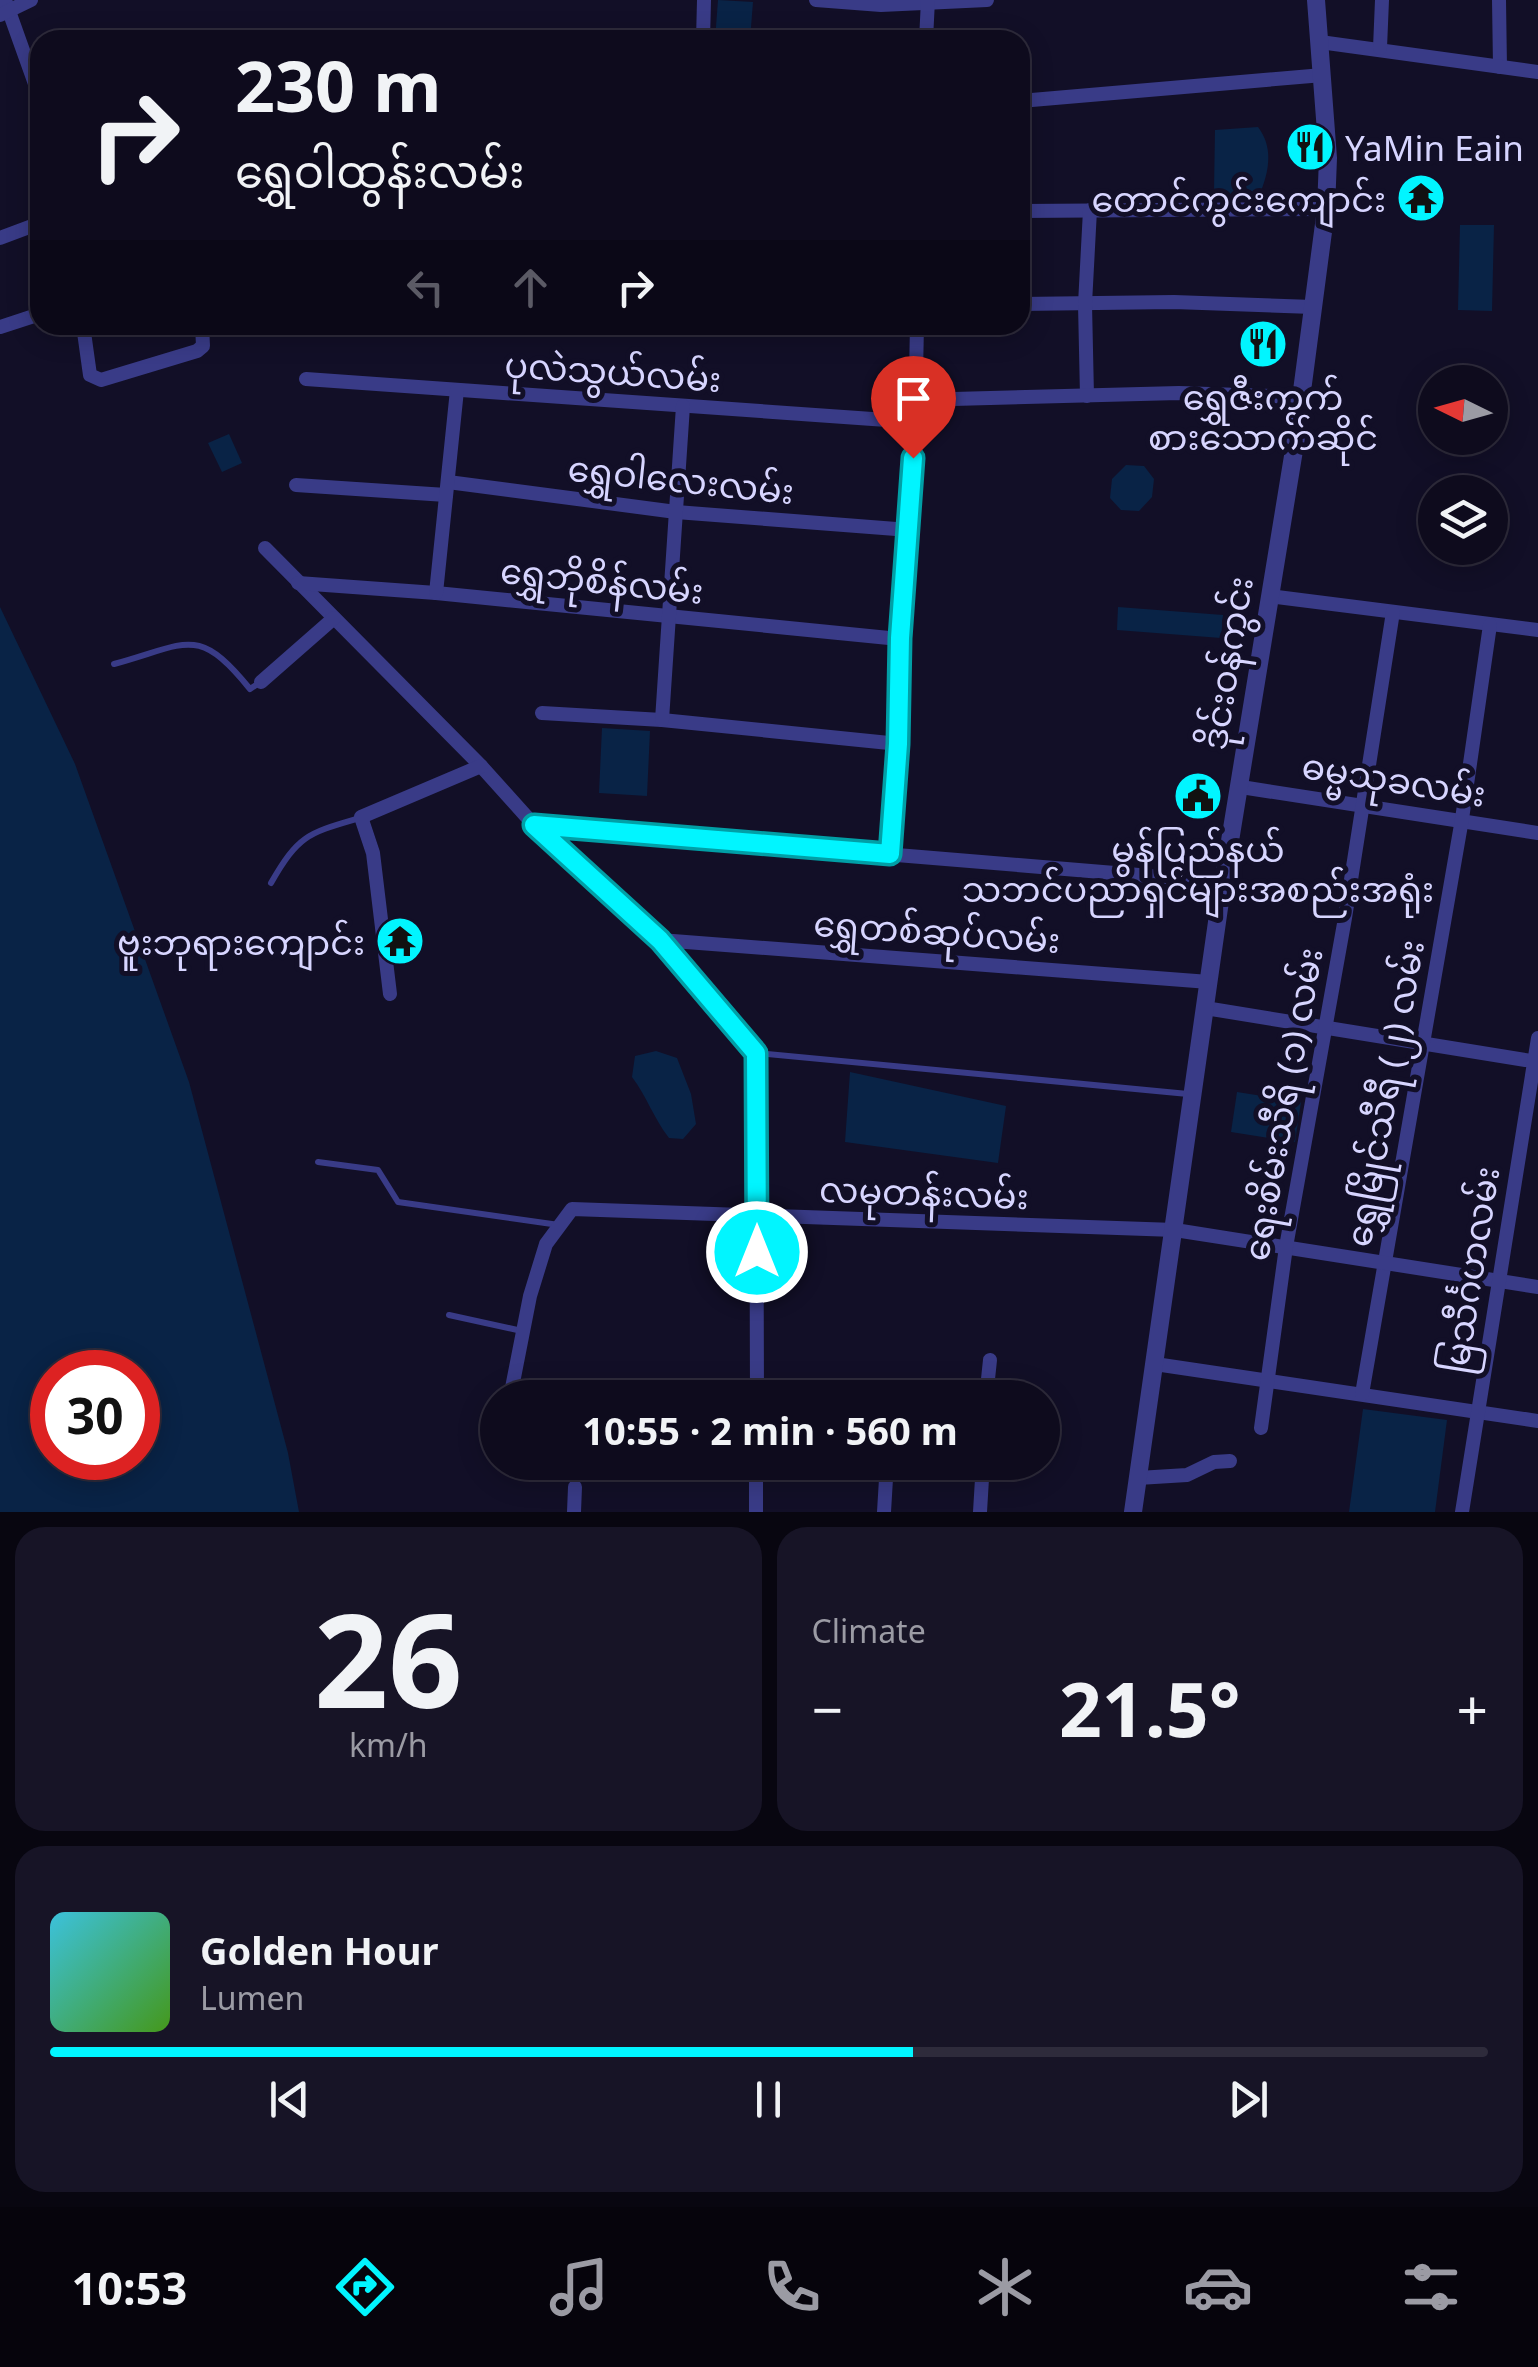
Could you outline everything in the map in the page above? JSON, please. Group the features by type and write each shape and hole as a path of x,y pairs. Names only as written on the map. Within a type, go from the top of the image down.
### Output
{"street":[{"path":"30,73 4,8 31,0"},
{"path":"702,30 704,0"},
{"path":"816,0 987,0"},
{"name":"ဒိုင်းဝန်ကွင်း","path":"1132,1512 1326,209 1328,158 1316,0"},
{"path":"1380,48 1382,0"},
{"path":"1499,0 1500,66"},
{"path":"927,30 928,3"},
{"path":"1320,42 1538,72"},
{"path":"1030,100 1323,74"},
{"path":"1030,211 1326,209"},
{"path":"1087,396 1085,304 1090,210"},
{"path":"0,238 30,228"},
{"path":"1030,304 1174,302 1313,307"},
{"path":"0,327 30,317"},
{"path":"84,335 90,375 101,380 197,351 203,346 202,335"},
{"path":"890,854 917,335"},
{"name":"ပုလဲသွယ်လမ်း","path":"306,379 915,422"},
{"path":"436,592 456,390"},
{"path":"916,400 1179,392 1301,397"},
{"path":"662,720 682,406"},
{"name":"ရွှေဝါလေးလမ်း","path":"296,485 447,489 909,530"},
{"path":"265,548 481,766 534,825 660,940 756,1053 757,1380"},
{"name":"ရွှေဘိုစိန်လမ်း","path":"298,583 436,592 900,638"},
{"path":"1269,596 1538,630"},
{"name":"ရေးစိမ်းသီရိ (၁) လမ်း","path":"1261,1428 1286,1247 1345,918 1392,612"},
{"path":"261,682 334,618"},
{"name":"ရွှေမြိုင်သီရီ (၂) လမ်း","path":"1362,1394 1462,819 1490,625"},
{"path":"542,713 662,720 898,744"},
{"path":"390,994 372,853 361,817 481,766"},
{"name":"ဓမ္မသုခလမ်း","path":"1240,786 1538,833"},
{"path":"534,825 1223,882"},
{"name":"ရွှေတစ်ဆုပ်လမ်း","path":"660,940 1209,982"},
{"path":"1205,1008 1536,1062"},
{"name":"မြသီင်္ဂဟလမ်း","path":"1462,1512 1538,1038"},
{"name":"လမုတန်းလမ်း","path":"560,1225 572,1210 1175,1230 1538,1287"},
{"path":"514,1380 546,1244 560,1225"},
{"path":"988,1380 990,1360"},
{"path":"1155,1364 1538,1421"},
{"path":"1138,1478 1187,1475 1214,1462 1230,1461"},
{"path":"756,1480 756,1512"},
{"path":"884,1512 885,1480"},
{"path":"980,1512 982,1480"},
{"path":"574,1512 575,1487"}],"lane":[{"path":"114,664 192,642 226,659 250,689 261,682"},
{"path":"272,882 286,857 311,832 361,817"},
{"path":"756,1053 1193,1094"},
{"path":"318,1162 378,1170 398,1202 560,1225"},
{"path":"449,1315 523,1332"}],"water":[{"path":"718,0 753,2 751,30 716,30"},
{"path":"1258,127 1266,143 1268,160 1259,196 1217,195 1215,130"},
{"path":"1460,225 1494,225 1492,311 1458,310"},
{"path":"229,434 242,463 222,472 208,443"},
{"path":"1126,465 1144,466 1154,479 1152,497 1139,511 1121,510 1110,498 1112,479"},
{"path":"0,607 75,764 189,1082 288,1453 299,1512 0,1512"},
{"path":"1118,607 1223,615 1221,638 1117,630"},
{"path":"602,728 650,731 647,796 599,793"},
{"path":"656,1051 677,1058 691,1094 696,1124 683,1139 669,1138 632,1077 635,1056"},
{"path":"850,1072 1006,1106 998,1163 845,1142"},
{"path":"1237,1092 1301,1102 1295,1142 1231,1132"},
{"path":"1363,1409 1447,1420 1435,1512 1349,1512"}],"place":[{"name":"YaMin Eain","path":"1310,147"},
{"name":"တောင်ကွင်းကျောင်း","path":"1421,198"},
{"name":"ရွှေဇီးကွက် စားသောက်ဆိုင်","path":"1263,344"},
{"name":"မွန်ပြည်နယ် သဘင်ပညာရှင်များအစည်းအရုံး","path":"1198,796"},
{"name":"ဗူးဘုရားကျောင်း","path":"400,941"}],"route":[{"path":"757,1252 756,1053 660,940 534,825 890,854 913,458"}]}
